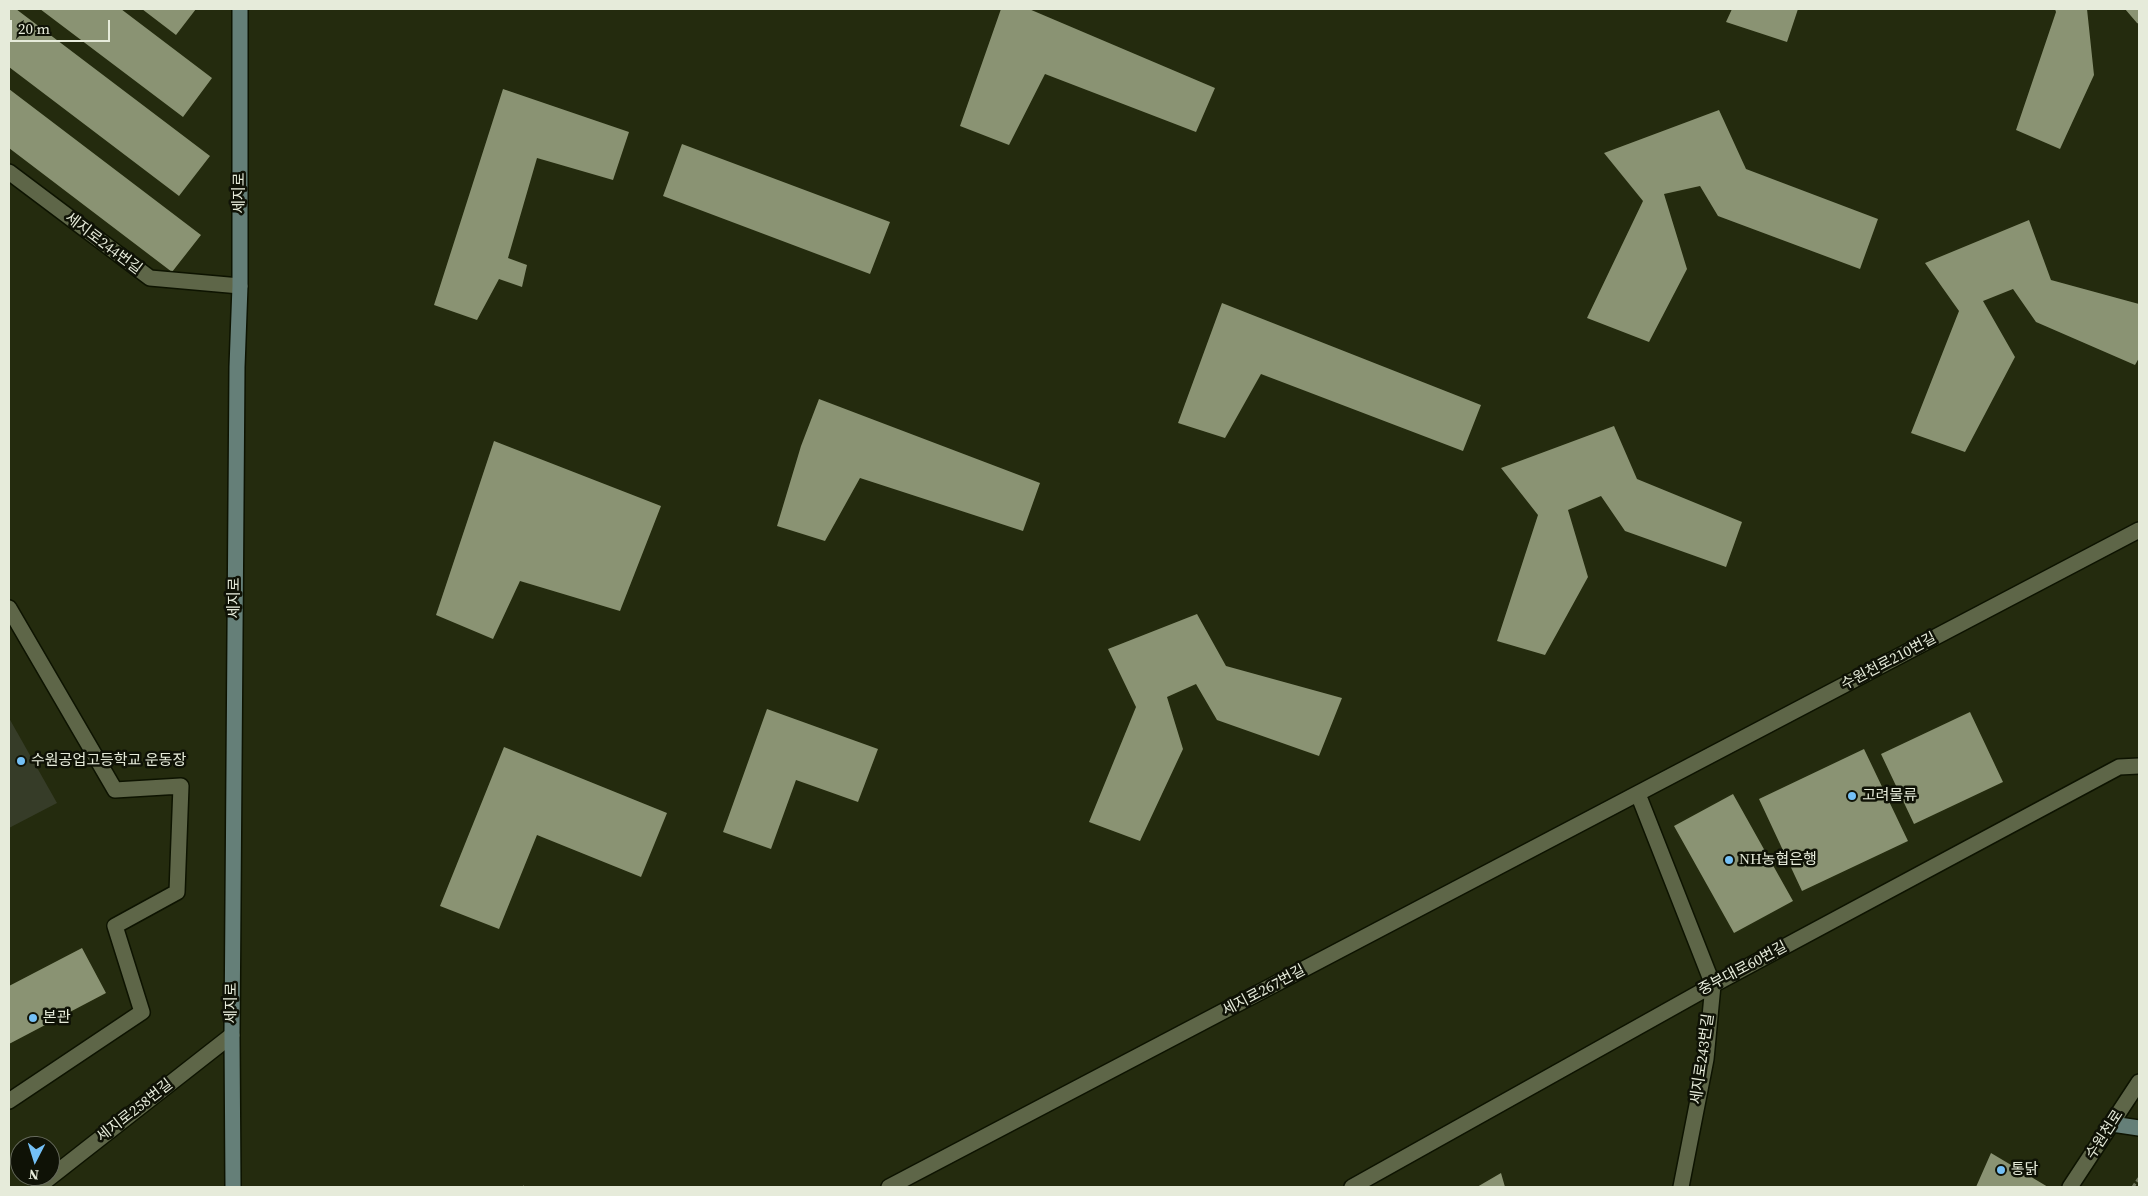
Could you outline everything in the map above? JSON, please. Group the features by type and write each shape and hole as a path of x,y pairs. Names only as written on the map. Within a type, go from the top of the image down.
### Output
{"street":[{"name":"세지로","path":"233,1187 232,1035 237,377 240,286 240,9"},
{"name":"세지로244번길","path":"9,172 150,278 240,286"},
{"name":"수원천로210번길","path":"1638,794 2139,530"},
{"path":"9,608 115,790 181,786 177,892 115,926 142,1012 9,1101"},
{"name":"중부대로60번길","path":"1352,1187 1713,985 2119,768 2139,766"},
{"name":"세지로243번길","path":"1638,794 1713,985 1706,1059 1681,1187"},
{"name":"세지로267번길","path":"889,1187 1638,794"},
{"name":"세지로258번길","path":"38,1187 232,1035"},
{"name":"수원천로","path":"2070,1187 2139,1082"},
{"path":"2112,1124 2139,1128"}],"path":[{"path":"2133,1187 2139,1178"}],"green space":[{"name":"수원공업고등학교 운동장","path":"9,718 57,803 9,828"}],"building":[{"path":"9,9 16,9 210,156 179,196 9,67"},
{"path":"40,9 121,9 212,78 183,117"},
{"path":"142,9 196,9 176,35"},
{"path":"1001,9 1029,9 1215,88 1196,132 1045,74 1009,145 960,126"},
{"path":"1732,9 1798,9 1787,42 1726,22"},
{"path":"2055,9 2087,9 2094,75 2060,149 2016,130 2056,12"},
{"path":"2125,9 2139,9 2139,24 2137,23"},
{"path":"9,89 201,235 172,272 9,148"},
{"path":"503,89 629,132 613,180 537,158 508,258 527,265 522,287 499,279 477,320 434,305"},
{"path":"1719,110 1746,169 1878,219 1860,269 1718,216 1700,186 1664,194 1687,269 1649,342 1587,318 1643,201 1604,153"},
{"path":"682,144 890,222 870,274 663,196"},
{"path":"2029,220 2051,280 2139,304 2139,358 2135,365 2036,322 2013,289 1983,301 2015,357 1965,452 1911,433 1959,311 1925,263"},
{"path":"1222,303 1481,405 1463,451 1261,374 1225,438 1178,423"},
{"path":"819,399 1040,483 1023,531 860,478 825,541 777,526 801,446"},
{"path":"1614,426 1637,479 1742,522 1726,567 1625,531 1601,496 1568,510 1588,577 1545,655 1497,641 1538,515 1501,468"},
{"path":"494,441 661,506 620,611 520,581 493,639 436,615"},
{"path":"1197,614 1226,666 1342,698 1319,756 1217,720 1196,684 1167,697 1183,749 1140,841 1089,822 1136,707 1108,649"},
{"path":"767,709 878,749 858,802 796,780 771,849 723,832"},
{"path":"1970,712 2003,782 1914,824 1881,754"},
{"path":"504,747 667,813 641,877 537,835 499,929 440,906"},
{"path":"1864,749 1908,841 1802,891 1759,799"},
{"path":"1733,794 1793,901 1734,933 1674,826"},
{"name":"본관","path":"82,948 106,993 9,1044 9,986"},
{"name":"통닭","path":"1991,1153 2048,1187 1976,1187"},
{"path":"1501,1173 1505,1187 1477,1187"}],"place":[{"name":"수원공업고등학교 운동장","path":"21,761"},
{"name":"고려물류","path":"1852,796"},
{"name":"NH농협은행","path":"1729,860"},
{"name":"본관","path":"33,1018"},
{"name":"통닭","path":"2001,1170"}]}
